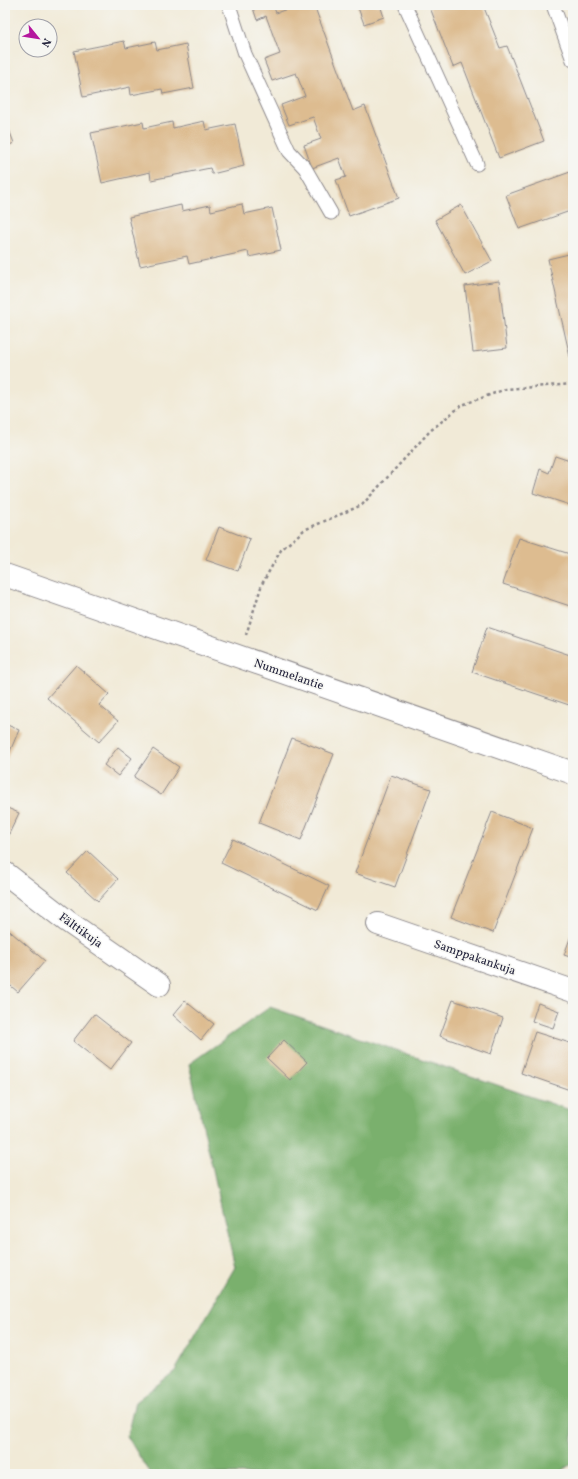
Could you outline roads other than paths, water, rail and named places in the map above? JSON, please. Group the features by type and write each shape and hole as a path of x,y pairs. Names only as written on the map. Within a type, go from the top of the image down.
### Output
{"street":[{"name":"Nummelantie","path":"5,575 573,773"},
{"name":"Fälttikuja","path":"5,873 67,921 159,985"},
{"name":"Samppakankuja","path":"378,924 573,991"}],"lane":[{"path":"230,5 245,54 289,151 305,168 331,213"},
{"path":"405,5 476,164"},
{"path":"553,5 573,60"}]}
